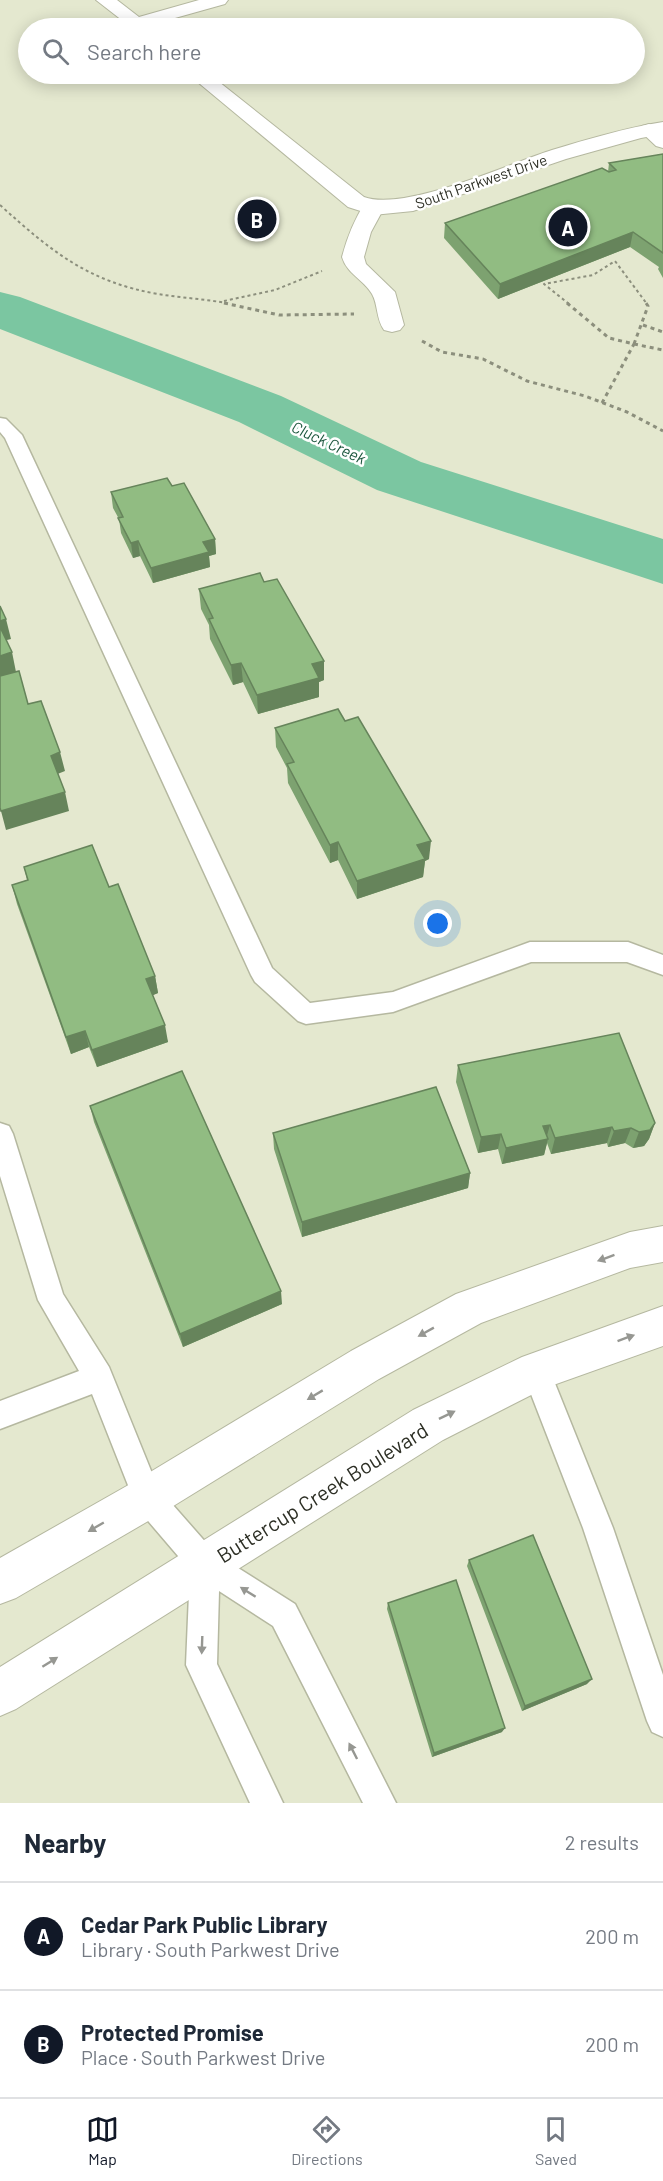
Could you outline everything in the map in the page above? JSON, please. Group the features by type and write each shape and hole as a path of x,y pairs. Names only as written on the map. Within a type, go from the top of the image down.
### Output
{"street":[{"path":"105,0 129,18"},
{"path":"164,18 219,0"},
{"path":"210,84 356,202 373,208 360,232 353,257 356,266 383,292 392,325"},
{"name":"South Parkwest Drive","path":"373,208 413,206 559,155 658,134"},
{"path":"0,1582 147,1498 365,1365 470,1308 630,1250 663,1244"},
{"name":"Buttercup Creek Boulevard","path":"0,1694 428,1425 536,1371 663,1326"}],"lane":[{"path":"0,423 13,435 263,975 306,1014 393,1002 530,952 628,952 663,965"},
{"path":"0,1134 51,1300 99,1377 147,1498 205,1565 284,1615 380,1803"},
{"path":"536,1371 598,1528 663,1721"},
{"path":"0,1415 99,1377"},
{"path":"205,1565 201,1665 267,1803"}],"path":[{"path":"0,205 45,246 74,265 114,283 157,294 220,302 279,315 357,315 392,325 442,352 483,359 508,369 527,381 602,403 663,431"},
{"path":"220,302 257,297 281,290 353,257"},
{"path":"602,403 634,343 648,306 615,261 593,275 544,284 609,338 634,343 663,350"},
{"path":"642,325 663,332"}],"building":[{"path":"663,154 663,253 633,232 500,284 445,223 602,168 609,172 616,170 609,163"},
{"path":"167,478 172,486 184,483 215,539 203,542 209,552 151,568 138,541 131,543 118,518 123,517 111,492"},
{"path":"260,573 264,582 277,579 324,661 312,664 319,678 257,695 241,663 231,665 209,619 213,618 199,589"},
{"path":"0,606 6,619 0,621"},
{"path":"0,627 12,652 0,656"},
{"path":"19,671 28,704 41,701 60,752 51,756 65,792 1,811 0,676"},
{"path":"338,709 345,721 358,717 431,841 417,845 425,859 357,881 338,842 330,845 287,764 294,762 275,728"},
{"path":"92,845 109,887 118,884 155,976 146,979 165,1025 92,1050 85,1031 66,1037 12,885 28,880 24,867"},
{"path":"619,1033 655,1123 650,1130 639,1132 631,1128 614,1131 612,1127 555,1138 550,1125 543,1126 548,1139 506,1148 501,1134 481,1137 458,1065"},
{"path":"182,1071 281,1291 180,1334 90,1106"},
{"path":"436,1087 470,1173 302,1222 273,1133"},
{"path":"533,1535 592,1679 525,1706 469,1560"},
{"path":"456,1580 505,1728 434,1753 388,1603"}],"waterway":[{"name":"Cluck Creek","path":"0,309 260,409 399,476 663,562"}],"place":[{"name":"Protected Promise","path":"257,219"},
{"name":"Cedar Park Public Library","path":"568,227"}]}
